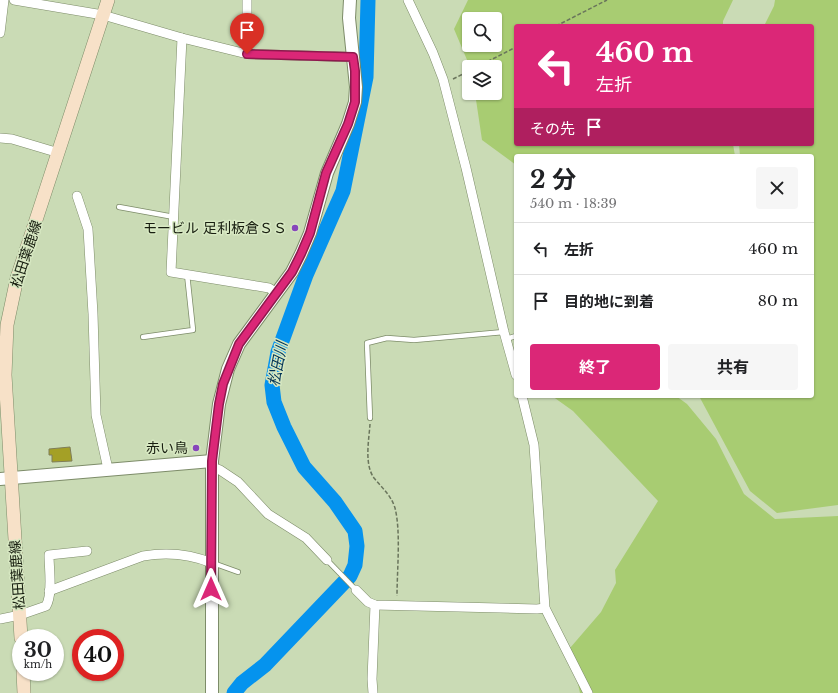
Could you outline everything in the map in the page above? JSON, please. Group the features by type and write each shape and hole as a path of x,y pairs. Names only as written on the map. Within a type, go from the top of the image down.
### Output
{"main road":[{"name":"松田葉鹿線","path":"21,629 5,478 3,407 7,325 11,302 18,278 108,0"},
{"path":"23,681 24,693"}],"street":[{"path":"0,33 4,0"},
{"path":"14,0 103,16 247,54 353,57"},
{"path":"247,0 247,54"},
{"path":"212,693 212,464 219,404 228,369 239,344 292,272 301,254 310,233 326,173 348,124 355,102 355,71 349,18 350,0"},
{"path":"408,0 433,53 444,83 514,368"},
{"path":"182,38 171,272 269,288 277,293"},
{"path":"0,138 12,140 59,154"},
{"path":"77,196 88,229 93,314 96,415 108,469"},
{"path":"522,398 534,445 544,608 588,693"},
{"path":"5,478 108,469 212,464 238,482 268,514 306,538 327,560"},
{"path":"0,619 20,615 46,606 48,603 49,590 49,555 87,551"},
{"path":"49,590 143,556 159,553 180,555 212,563"},
{"path":"356,590 368,602 375,605 397,607 544,608"},
{"path":"373,693 372,679 375,605"}],"lane":[{"path":"119,207 174,217"},
{"path":"143,337 193,330 187,274"},
{"path":"370,418 367,343 387,338 414,340 514,336"},
{"path":"327,560 356,590"},
{"path":"212,563 238,572"}],"path":[{"path":"560,24 607,0"},
{"path":"491,60 514,48"},
{"path":"444,83 462,74"},
{"path":"370,418 370,468 374,477 391,498 395,508 397,530 397,607"}],"green space":[{"path":"468,0 733,0 723,24 514,24 514,146 733,146 735,154 514,154 514,164 482,140 476,100 502,100 502,60 467,60 464,52 502,52 502,12 462,12"},
{"path":"775,0 838,0 838,505 777,513 750,491 700,398 814,398 814,154 740,154 739,146 814,146 814,24 765,24 774,6"},
{"path":"462,12 462,48 454,29"},
{"path":"555,398 679,398 687,404 716,439 744,494 775,519 838,516 838,693 580,693 570,648 601,612 616,583 615,570 658,501 573,411"}],"building":[{"path":"70,447 72,461 52,462 52,455 49,455 49,449"}],"waterway":[{"name":"松田川","path":"234,693 242,683 265,665 350,576 355,565 357,546 355,531 335,502 304,467 284,427 274,402 272,385 278,352 306,275 343,191 366,77 368,0"}],"place":[{"name":"モービル 足利板倉ＳＳ","path":"295,228"},
{"name":"赤い鳥","path":"196,448"}],"route":[{"path":"211,589 212,461 223,384 228,369 243,337 292,272 301,254 310,233 326,173 348,124 355,102 356,87 353,57 247,54"}]}
